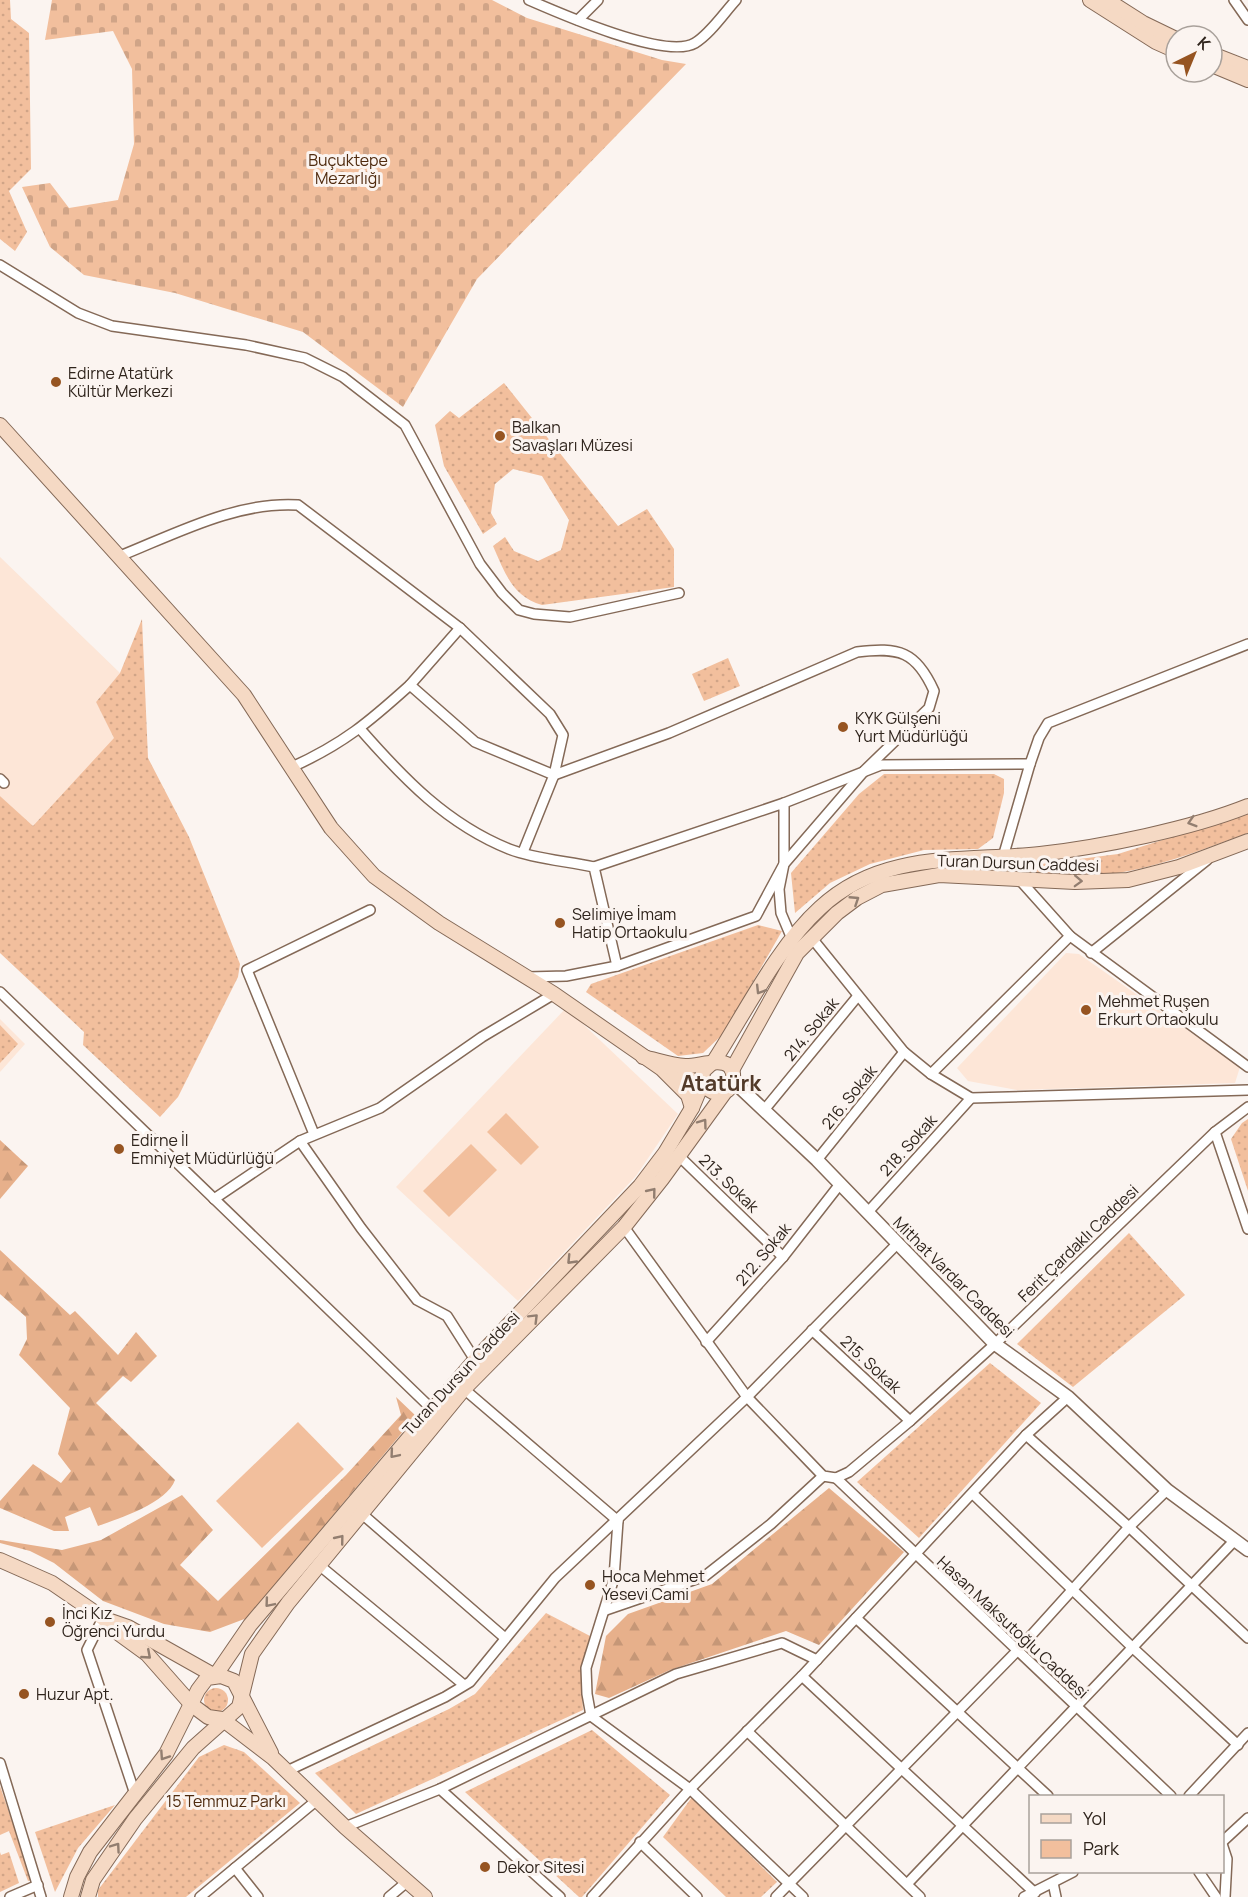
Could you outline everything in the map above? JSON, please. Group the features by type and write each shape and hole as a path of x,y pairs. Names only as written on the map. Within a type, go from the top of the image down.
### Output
{"main road":[{"path":"1090,0 1164,46"},
{"path":"1107,0 1123,12 1164,33"},
{"path":"1224,59 1248,68"},
{"path":"1224,70 1248,80"},
{"path":"0,425 244,695 331,828 374,876 439,923 528,977 650,1058 702,1084 713,1092 731,1080 725,1062 714,1061 686,1066 650,1058"},
{"path":"702,1084 703,1071 714,1061 792,939 804,924 833,897 857,880 883,870 920,861 1041,854 1150,833 1248,806"},
{"name":"Turan Dursun Caddesi","path":"215,1676 250,1625 436,1413 464,1389 624,1227 679,1156 731,1080 786,969 811,937 857,898 882,885 939,875 1076,882 1128,880 1214,855 1248,841"},
{"path":"650,1058 688,1095 693,1108"},
{"name":"Turan Dursun Caddesi","path":"241,1694 252,1654 261,1640 361,1513 475,1360 640,1186 665,1153 693,1108 702,1084"},
{"path":"0,1560 52,1583 103,1618 114,1630 147,1654 192,1705 207,1717 222,1719 273,1758 345,1827 425,1897"},
{"path":"103,1618 128,1627 215,1676"},
{"path":"71,1897 77,1877 90,1852 166,1754 201,1683 215,1676 234,1681 273,1758"},
{"path":"88,1897 93,1880 135,1819 193,1748 222,1719 235,1713 239,1707 241,1694"}],"street":[{"path":"530,0 578,20 671,49 694,44 736,0"},
{"path":"578,20 598,0"},
{"path":"1234,0 1248,20"},
{"path":"0,265 78,313 112,326 246,345 305,358 343,377 405,425 480,564 501,593 519,610 534,614 570,617 679,592"},
{"path":"120,556 203,522 276,504 298,505 460,628 557,723 562,735 554,775 523,852"},
{"path":"292,767 322,753 361,730 411,685 460,628"},
{"path":"1003,857 1030,764 1039,738 1048,723 1248,645"},
{"path":"411,685 475,742 554,775 669,734 857,652 889,648 907,656 926,673 934,692 929,708 865,770 784,864 756,916 617,966 566,976 528,977"},
{"path":"361,730 397,771 438,810 470,830 510,850 594,867 784,803 881,765 1030,764"},
{"path":"784,803 784,864 779,889 780,913 792,939"},
{"path":"1091,953 1214,855"},
{"path":"594,867 617,966"},
{"path":"1019,879 1070,936 1248,1067"},
{"path":"314,1134 247,970 370,910"},
{"path":"931,1074 1070,936"},
{"path":"811,937 857,997 904,1052 931,1074 971,1098 1248,1090"},
{"path":"0,992 436,1413"},
{"path":"214,1199 300,1141 380,1108 482,1037 554,994"},
{"name":"214. Sokak","path":"765,1109 857,997"},
{"name":"216. Sokak","path":"817,1160 904,1052"},
{"name":"Mithat Vardar Caddesi","path":"731,1080 765,1109 817,1160 995,1344 1068,1397 1167,1490 1248,1550"},
{"name":"218. Sokak","path":"868,1212 971,1098"},
{"name":"Ferit Çardaklı Caddesi","path":"836,1478 849,1472 910,1421 995,1344 1215,1132 1248,1107"},
{"path":"1215,1132 1248,1229"},
{"path":"300,1141 417,1300 447,1316 475,1360"},
{"name":"213. Sokak","path":"679,1156 783,1257"},
{"name":"212. Sokak","path":"706,1342 783,1257 840,1184"},
{"path":"624,1227 747,1397 823,1476 836,1478"},
{"path":"287,1771 445,1697 464,1685 555,1578 747,1397 897,1244"},
{"name":"215. Sokak","path":"812,1330 910,1421"},
{"path":"464,1389 618,1521"},
{"path":"592,1897 640,1842 818,1660 1026,1435 1068,1397"},
{"path":"1026,1435 1248,1638"},
{"path":"606,1610 705,1576 771,1524 823,1476"},
{"name":"Hasan Maksutoğlu Caddesi","path":"836,1478 1169,1795"},
{"path":"776,1897 1017,1651 1129,1527 1167,1490"},
{"path":"973,1494 1238,1745"},
{"path":"361,1513 505,1638"},
{"path":"618,1521 614,1578 606,1610 586,1668 586,1694 591,1716 690,1789 803,1897"},
{"path":"907,1884 1193,1587 1234,1541"},
{"path":"319,1565 464,1685"},
{"path":"103,1618 87,1650 135,1794"},
{"path":"856,1618 1046,1795"},
{"path":"345,1827 440,1789 676,1674 782,1643 818,1660"},
{"path":"802,1676 1035,1893"},
{"path":"747,1731 920,1897"},
{"path":"1191,1795 1248,1733"},
{"path":"0,1763 41,1897"},
{"path":"440,1789 560,1897"},
{"path":"200,1897 317,1800"},
{"path":"1224,1841 1248,1818"},
{"path":"640,1842 697,1897"},
{"path":"1224,1849 1227,1859 1225,1897"},
{"path":"235,1868 258,1897"},
{"path":"1024,1897 1071,1873"},
{"path":"1200,1873 1216,1897"},
{"path":"389,1897 408,1881"},
{"path":"1053,1883 1056,1897"},
{"path":"10,1897 38,1885"}],"shaded area":[{"path":"0,557 120,673 96,702 115,738 33,827 0,796"},
{"name":"Mehmet Ruşen Erkurt Ortaokulu","path":"1066,953 1079,954 1240,1067 1235,1083 1017,1090 968,1081 957,1068"},
{"path":"566,1008 678,1114 636,1176 518,1301 396,1187"},
{"path":"0,1019 25,1044 0,1072"}],"green space":[{"path":"0,0 10,0 11,19 29,33 31,169 9,191 27,232 15,251 0,239"},
{"name":"Buçuktepe Mezarlığı","path":"52,0 492,0 527,18 662,60 686,64 477,279 403,407 303,332 175,293 84,275 50,247 22,187 50,183 69,208 118,200 134,144 132,69 113,31 45,40"},
{"path":"504,383 618,526 647,509 674,549 674,587 542,605 523,596 516,589 493,546 505,537 514,551 538,561 561,550 569,520 542,476 513,469 495,484 491,513 497,524 483,534 444,466 435,425 450,411 459,418"},
{"path":"142,619 148,758 189,837 240,964 238,977 178,1097 160,1117 83,1045 84,1032 0,953 0,796 33,826 114,738 96,702 120,673"},
{"path":"728,658 740,686 704,701 692,674"},
{"path":"884,774 994,774 1004,779 1004,793 993,838 978,849 924,850 870,864 830,883 795,913 791,873 859,794"},
{"path":"1248,813 1248,833 1139,869 1078,876 1006,872 1003,869 1118,854"},
{"path":"758,925 782,931 723,1034 703,1053 678,1056 586,992 591,984"},
{"path":"0,1025 18,1044 0,1063"},
{"path":"506,1113 539,1147 521,1165 487,1132"},
{"path":"1248,1119 1248,1191 1231,1139 1242,1123"},
{"path":"0,1140 28,1166 0,1199"},
{"path":"471,1144 497,1170 449,1217 423,1191"},
{"path":"1129,1233 1185,1295 1073,1387 1017,1344"},
{"path":"0,1250 70,1315 75,1311 118,1355 136,1332 157,1356 131,1382 123,1376 96,1403 175,1480 163,1496 153,1503 98,1526 90,1507 65,1517 69,1531 54,1531 0,1508 0,1501 33,1464 61,1483 71,1471 58,1454 70,1408 19,1355 27,1339 26,1317 0,1294"},
{"path":"990,1363 1041,1403 919,1538 857,1482"},
{"path":"396,1397 416,1416 247,1618 210,1632 164,1624 103,1601 54,1563 30,1551 0,1543 0,1540 62,1550 101,1540 182,1495 213,1530 180,1565 218,1601 346,1475 401,1415"},
{"path":"298,1422 344,1469 262,1548 216,1501"},
{"path":"829,1488 904,1552 819,1645 786,1631 670,1670 609,1698 595,1694 606,1636 628,1614 712,1584"},
{"path":"546,1613 590,1636 581,1675 583,1710 356,1814 315,1773 449,1709 475,1694"},
{"path":"211,1688 221,1688 228,1695 228,1705 221,1712 211,1712 204,1705 204,1695"},
{"path":"592,1730 670,1795 582,1897 579,1897 465,1792"},
{"name":"15 Temmuz Parkı","path":"224,1745 244,1752 300,1803 186,1897 98,1897 98,1890 199,1757"},
{"path":"0,1786 32,1880 28,1881 9,1831 0,1835"},
{"path":"692,1797 777,1882 761,1897 726,1897 663,1837"},
{"path":"115,1805 78,1848 55,1892 35,1832"},
{"path":"0,1852 1,1855 9,1852 19,1883 0,1892"}],"place":[{"name":"Edirne Atatürk Kültür Merkezi","path":"56,382"},
{"name":"Balkan Savaşları Müzesi","path":"500,436"},
{"name":"KYK Gülşeni Yurt Müdürlüğü","path":"843,727"},
{"name":"Selimiye İmam Hatip Ortaokulu","path":"560,923"},
{"name":"Mehmet Ruşen Erkurt Ortaokulu","path":"1086,1010"},
{"name":"Edirne İl Emniyet Müdürlüğü","path":"119,1149"},
{"name":"Hoca Mehmet Yesevi Cami","path":"590,1585"},
{"name":"İnci Kız Öğrenci Yurdu","path":"50,1622"},
{"name":"Huzur Apt.","path":"24,1694"},
{"name":"Dekor Sitesi","path":"485,1867"}],"district":[{"name":"Atatürk","path":"721,1083"}]}
